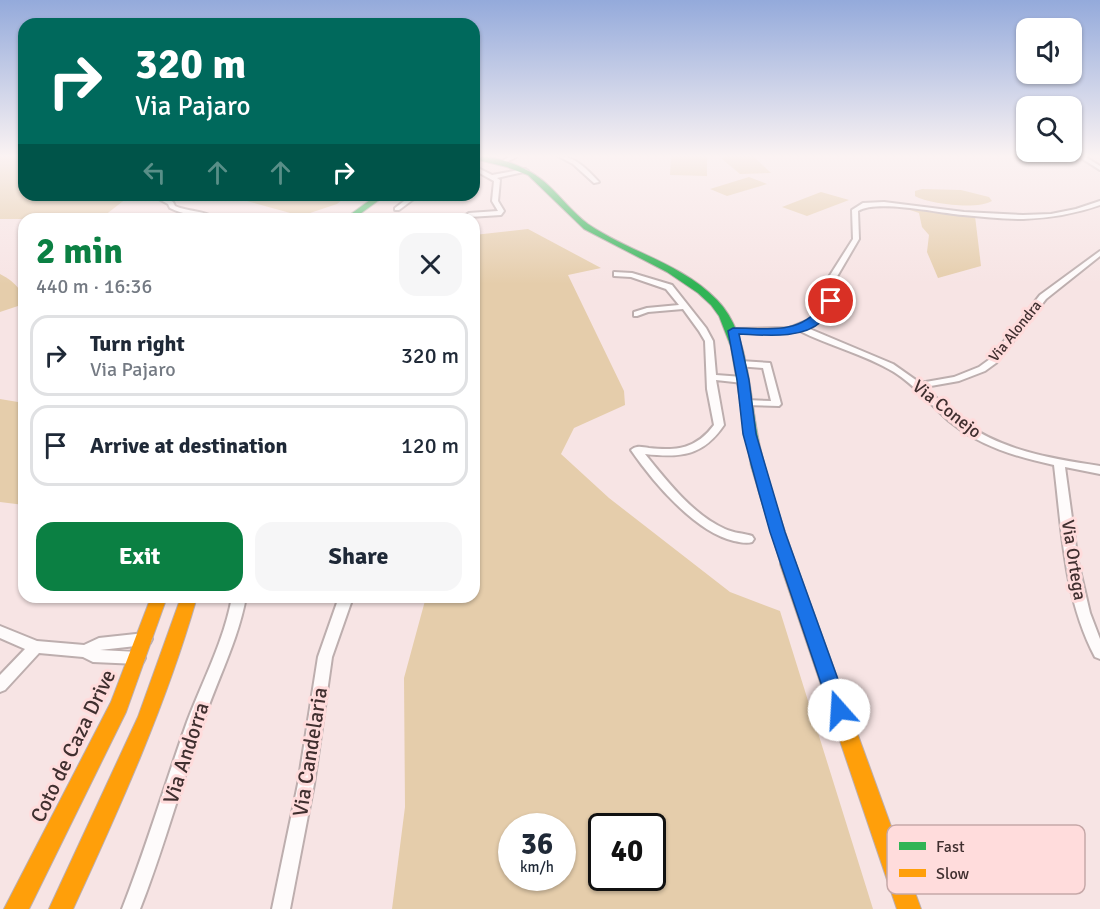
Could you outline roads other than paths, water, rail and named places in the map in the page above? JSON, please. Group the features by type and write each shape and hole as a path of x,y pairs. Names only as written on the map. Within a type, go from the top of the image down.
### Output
{"street":[{"path":"480,215 499,214 501,211 495,198"},
{"path":"553,198 589,230 690,282 716,304 733,331 743,380 750,434 777,532 887,846"},
{"path":"167,201 181,213"},
{"path":"356,213 374,201"},
{"path":"369,213 385,201"},
{"path":"397,209 408,201"},
{"path":"733,331 773,332 800,328 819,319 831,301 831,280 856,239 855,210 863,205 884,204 1018,216 1079,211 1100,203"},
{"name":"Via Alondra","path":"918,386 956,379 982,369 993,361 1043,297 1100,253"},
{"path":"617,274 633,275 669,287 709,341 711,377 719,425 705,444 686,451 663,453 636,450 659,480 705,523 720,532 748,539"},
{"path":"636,314 647,310 684,307"},
{"name":"Via Conejo","path":"800,328 891,366 918,386 960,424 981,438 1059,463 1100,470"},
{"path":"740,364 766,365 776,404 746,403"},
{"path":"711,377 743,380"},
{"name":"Via Ortega","path":"1059,463 1079,595 1088,635 1100,654"},
{"name":"Coto de Caza Drive","path":"16,909 119,706 157,603"},
{"path":"61,909 150,716 187,603"},
{"name":"Via Andorra","path":"131,909 156,847 195,723 232,628 238,603"},
{"name":"Via Candelaria","path":"281,909 306,784 325,657 344,603"},
{"path":"0,632 36,647 85,651 93,656 138,658"},
{"path":"85,651 99,644 145,639"},
{"path":"0,685 36,647"},
{"path":"904,894 909,909"}]}
